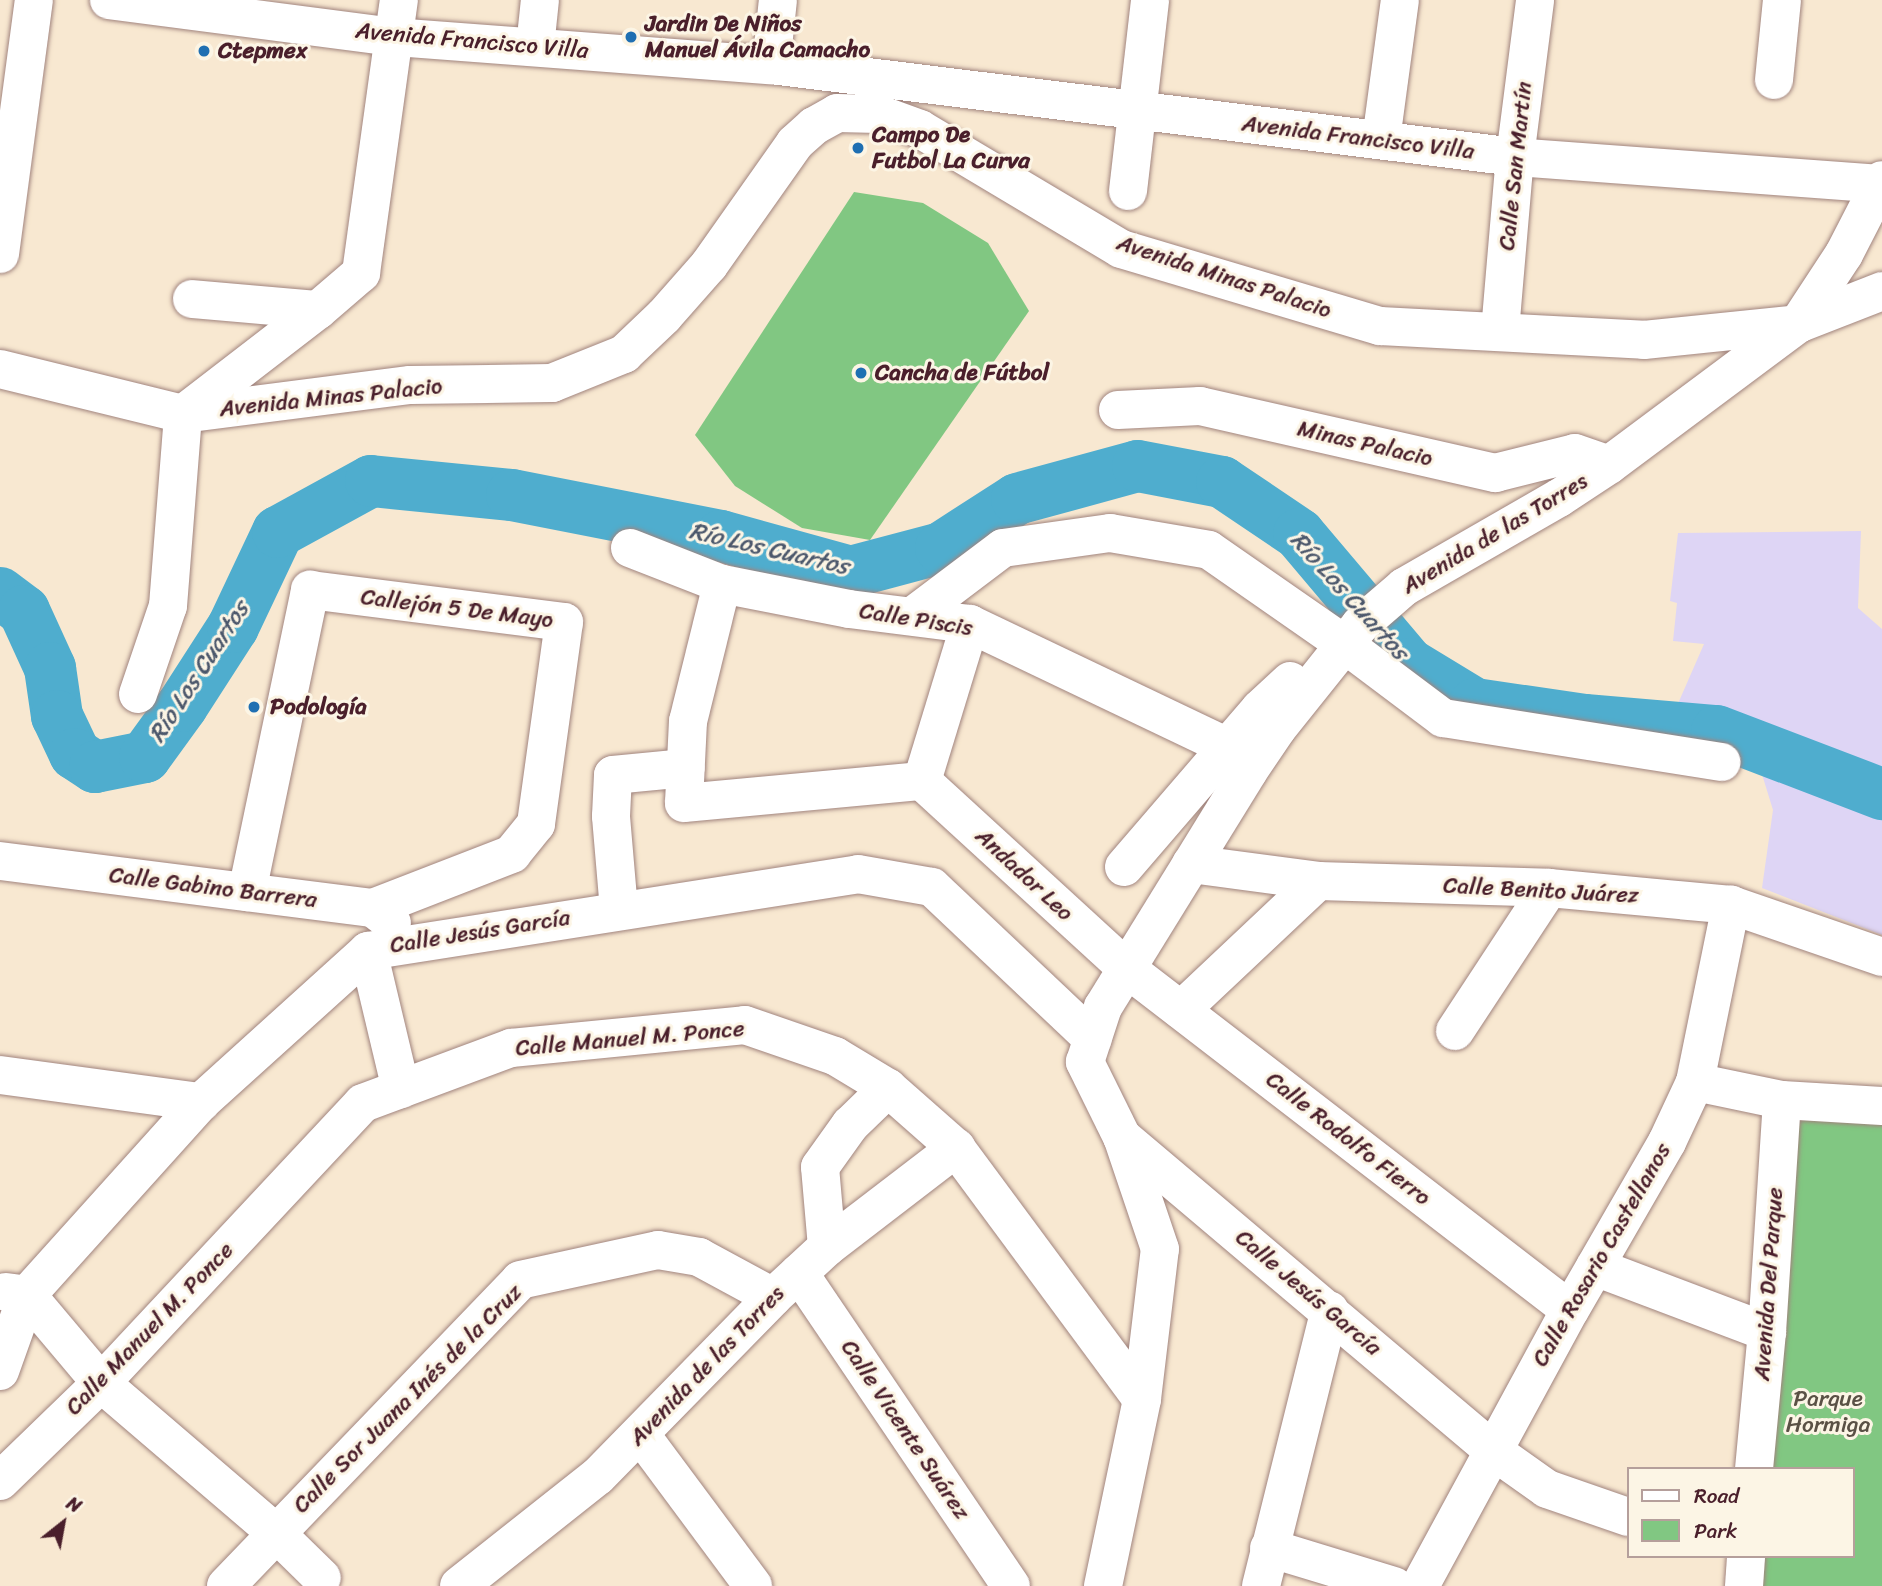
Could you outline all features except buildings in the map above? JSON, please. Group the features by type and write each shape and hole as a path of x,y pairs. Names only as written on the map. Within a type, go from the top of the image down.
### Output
{"street":[{"path":"0,254 34,0"},
{"name":"Avenida Francisco Villa","path":"109,0 397,18 1515,157 1882,182"},
{"path":"771,65 778,0"},
{"path":"1128,191 1150,0"},
{"path":"1381,140 1400,0"},
{"name":"Calle San Martín","path":"1500,331 1515,157 1535,0"},
{"path":"1774,80 1782,0"},
{"path":"138,694 168,606 183,414 318,310 361,272 397,18"},
{"path":"836,73 837,113"},
{"name":"Avenida Minas Palacio","path":"0,369 183,414 410,385 552,383 624,354 664,316 709,265 795,143 814,126 837,113 879,114 920,129 1121,249 1380,326 1644,340 1798,324 1882,291"},
{"name":"Avenida de las Torres","path":"1093,1039 1103,1007 1191,864 1277,729 1342,645 1404,587 1559,498 1609,465 1798,324 1844,254 1882,182"},
{"path":"192,299 318,310"},
{"name":"Minas Palacio","path":"1118,410 1200,405 1495,473 1575,453 1609,465"},
{"path":"914,615 1003,548 1110,533 1209,550 1443,718 1722,762"},
{"name":"Calle Piscis","path":"630,548 722,584 849,609 970,624 1228,747"},
{"path":"685,786 688,721 722,584"},
{"name":"Callejón 5 De Mayo","path":"247,892 310,590 564,622 536,824 512,854 373,908"},
{"path":"619,909 611,816 613,775 685,786 922,781 970,624"},
{"path":"1124,867 1260,709 1293,678 1342,645"},
{"name":"Andador Leo","path":"922,781 1126,968"},
{"name":"Calle Gabino Barrera","path":"0,861 373,908 416,940"},
{"name":"Calle Benito Juárez","path":"1191,864 1318,881 1549,888 1731,905 1882,957"},
{"name":"Calle Jesús García","path":"0,1371 14,1293 201,1102 368,951 416,940 858,874 932,887 1093,1039"},
{"path":"1181,1010 1318,881"},
{"path":"1455,1031 1549,888"},
{"name":"Calle Rosario Castellanos","path":"1420,1586 1492,1450 1667,1142 1695,1082 1731,905"},
{"path":"368,951 401,1088"},
{"name":"Calle Rodolfo Fierro","path":"1126,968 1570,1310"},
{"name":"Calle Manuel M. Ponce","path":"0,1481 101,1383 363,1103 511,1048 746,1025 835,1056 888,1088 956,1148 1142,1399"},
{"path":"1093,1039 1085,1062 1122,1137 1160,1249 1142,1399 1103,1586"},
{"path":"0,1075 201,1102"},
{"path":"1695,1082 1782,1100 1882,1106"},
{"path":"827,1247 820,1167 850,1125 888,1088"},
{"name":"Avenida Del Parque","path":"1754,1467 1767,1332 1782,1100"},
{"name":"Calle Jesús García","path":"1122,1137 1330,1310 1492,1450 1547,1489 1626,1516"},
{"name":"Avenida de las Torres","path":"466,1584 598,1476 786,1285 827,1247 956,1148"},
{"name":"Calle Sor Juana Inés de la Cruz","path":"226,1586 520,1280 658,1250 699,1257 786,1285"},
{"path":"1595,1267 1767,1332"},
{"name":"Calle Vicente Suárez","path":"786,1285 1011,1586"},
{"path":"14,1293 101,1383 276,1533 322,1578"},
{"path":"1261,1586 1330,1310"},
{"path":"641,1435 753,1586"},
{"path":"1269,1548 1394,1586"},
{"path":"1744,1586 1746,1558"}],"shaded area":[{"path":"1861,531 1858,608 1882,629 1882,935 1762,888 1773,810 1753,745 1673,715 1704,644 1673,641 1677,603 1670,601 1678,533"}],"green space":[{"name":"Cancha de Fútbol","path":"854,192 923,203 988,243 1029,311 870,540 802,528 735,486 695,435"},
{"name":"Parque Hormiga","path":"1793,1119 1882,1124 1882,1586 1762,1586 1764,1558 1854,1558 1854,1467 1770,1467"}],"waterway":[{"name":"Río Los Cuartos","path":"0,593 24,611 50,668 57,716 75,754 95,767 145,757 233,627 278,532 371,481 512,495 721,536 851,572 941,548 1017,499 1138,466 1222,482 1299,534 1409,664 1475,704 1585,720 1717,731 1882,794"}],"place":[{"name":"Jardin De Niños Manuel Ávila Camacho","path":"631,37"},
{"name":"Ctepmex","path":"204,51"},
{"name":"Campo De Futbol La Curva","path":"858,148"},
{"name":"Cancha de Fútbol","path":"861,373"},
{"name":"Podología","path":"254,707"}]}
